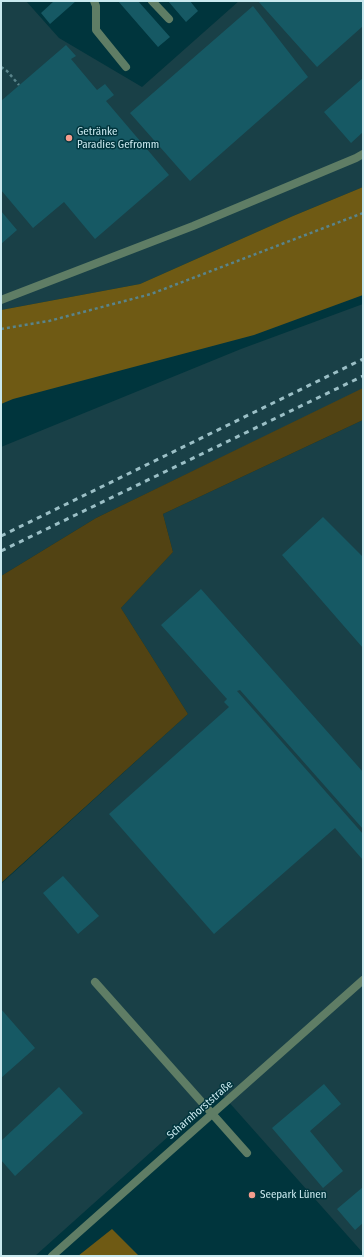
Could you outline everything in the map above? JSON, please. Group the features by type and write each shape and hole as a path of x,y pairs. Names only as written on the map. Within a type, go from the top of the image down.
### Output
{"street":[{"path":"94,1 96,6 96,30 126,67"},
{"path":"152,1 169,19"},
{"path":"1,300 200,223 363,154"},
{"name":"Scharnhorststraße","path":"52,1256 363,980"},
{"path":"95,982 247,1153"}],"path":[{"path":"1,67 7,71 19,85"},
{"path":"1,329 49,321 151,294 363,213"}],"shaded area":[{"path":"1,1 26,1 59,38 142,87 239,1 363,1 363,187 293,216 140,284 1,310"},
{"path":"363,187 363,295 254,335 13,399 1,404 1,310 140,284 293,216"},
{"path":"363,304 363,389 96,518 1,576 1,447 241,349"},
{"path":"363,388 363,420 163,514 173,552 121,608 188,714 1,883 1,576 96,518"},
{"path":"363,420 363,1253 219,1091 35,1256 1,1256 1,884 188,714 121,608 173,552 163,514"},
{"path":"112,1229 139,1256 78,1256"}],"building":[{"path":"54,1 76,1 50,24 41,13"},
{"path":"118,1 138,1 170,37 158,47"},
{"path":"168,1 190,1 198,11 186,22"},
{"path":"258,1 363,1 363,26 317,67"},
{"path":"253,6 308,77 190,181 130,113"},
{"name":"Getränke Paradies Gefromm","path":"66,45 76,56 71,59 97,90 105,84 114,95 106,101 169,175 95,239 64,202 33,228 1,190 1,101"},
{"path":"363,78 363,132 351,143 324,112"},
{"path":"1,211 17,230 1,244"},
{"path":"323,517 363,557 363,648 282,555"},
{"path":"201,589 363,772 363,829 240,690 237,691 363,834 363,860 335,828 214,934 109,814 229,707 224,702 227,699 161,625"},
{"path":"63,876 99,916 78,934 43,893"},
{"path":"1,1009 35,1048 1,1078"},
{"path":"324,1084 341,1104 310,1131 343,1171 323,1188 272,1128"},
{"path":"59,1087 83,1113 15,1176 1,1160 1,1141"},
{"path":"363,1187 363,1223 355,1230 337,1209"}],"railway":[{"path":"1,536 363,359"},
{"path":"1,551 363,376"}],"place":[{"name":"Getränke Paradies Gefromm","path":"69,138"},
{"name":"Seepark Lünen","path":"252,1195"}]}
